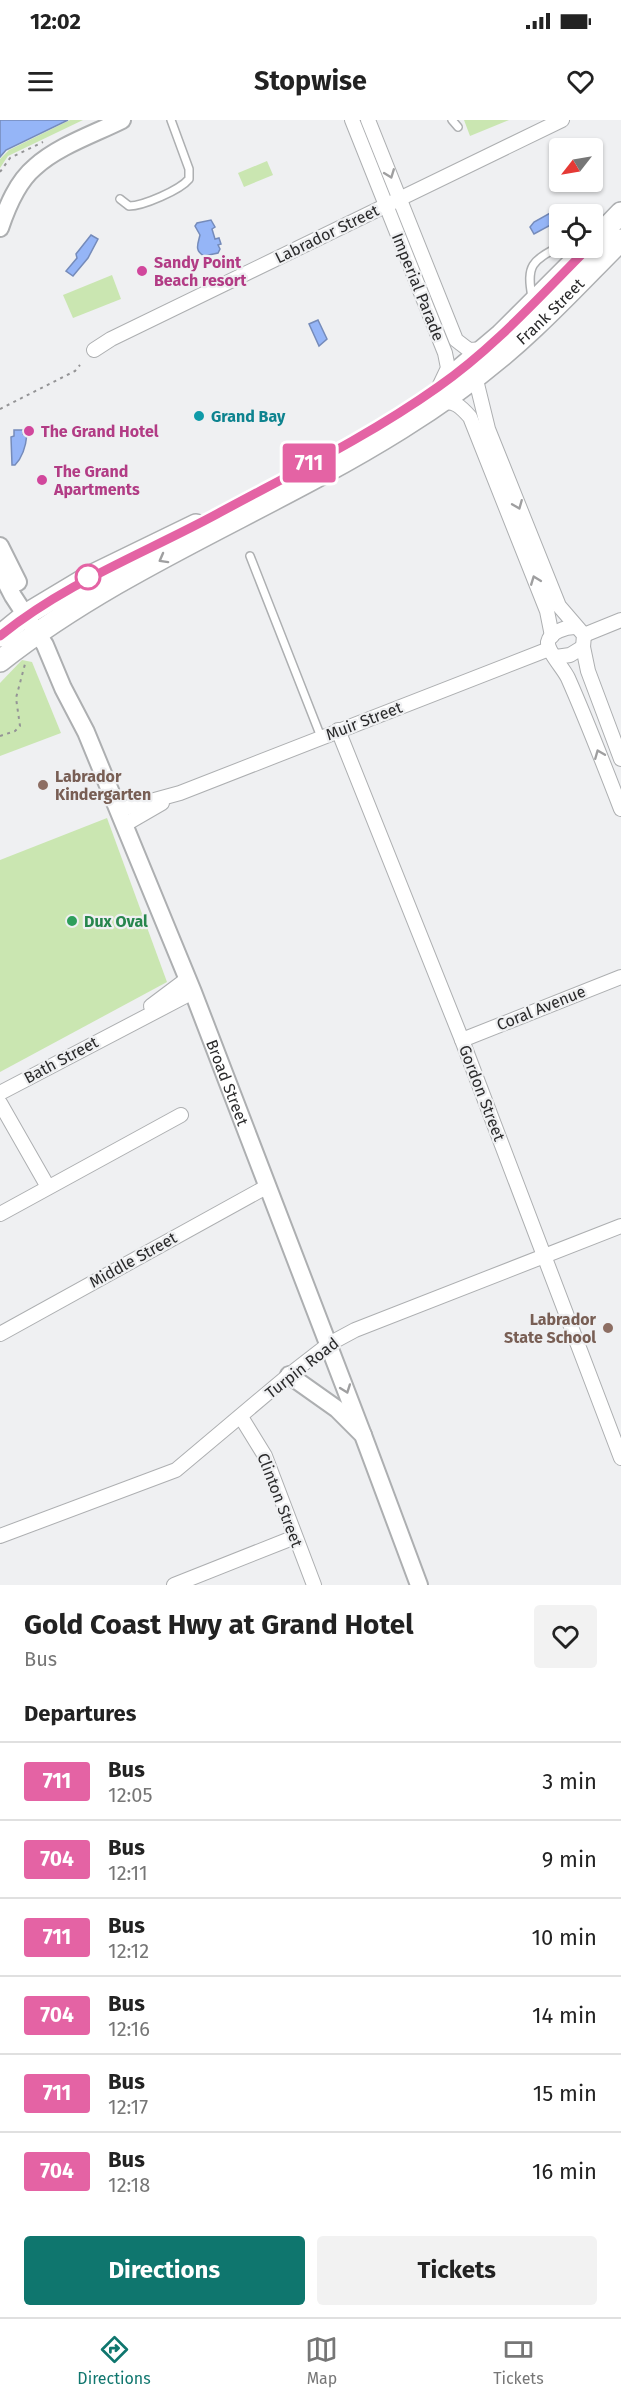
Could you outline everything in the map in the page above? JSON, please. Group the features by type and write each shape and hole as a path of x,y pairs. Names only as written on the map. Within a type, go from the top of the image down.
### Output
{"highway":[{"name":"Frank Street","path":"603,230 621,213"},
{"name":"Frank Street","path":"32,623 97,593 375,443 432,408 482,372 534,328 621,240"},
{"name":"Frank Street","path":"32,623 87,578 194,526 362,434 439,387 486,349 576,258"},
{"path":"0,636 32,623"},
{"path":"0,661 32,623"}],"street":[{"path":"0,228 21,183 34,167 56,153 122,120"},
{"name":"Imperial Parade","path":"352,120 444,353 448,368 439,387"},
{"name":"Imperial Parade","path":"368,120 456,340 462,347 469,350 486,349"},
{"name":"Labrador Street","path":"94,350 111,339 562,120"},
{"path":"482,372 476,380 488,429 547,611 552,647 574,690 621,809"},
{"path":"432,408 445,402 453,403 462,407 470,417 559,606 581,636 592,685 621,759"},
{"path":"0,546 21,588 32,623"},
{"name":"Broad Street","path":"0,571 13,596 32,623 52,640 59,651 86,732 190,985 329,1344 419,1585"},
{"path":"552,647 570,655 581,636 621,620"},
{"path":"552,647 567,628 581,636"},
{"name":"Muir Street","path":"121,818 552,647"},
{"name":"Gordon Street","path":"338,730 462,1040 621,1458"},
{"name":"Coral Avenue","path":"462,1040 621,977"},
{"name":"Bath Street","path":"0,1093 123,1027 190,985"},
{"path":"0,1102 48,1187"},
{"path":"0,1214 181,1114"},
{"name":"Middle Street","path":"0,1334 266,1186"},
{"name":"Turpin Road","path":"2,1532 176,1470 329,1344 379,1320 621,1226"},
{"name":"Broad Street","path":"289,1375 336,1409 363,1435"},
{"name":"Clinton Street","path":"242,1417 265,1456 314,1585"},
{"path":"174,1585 295,1537"}],"lane":[{"path":"120,199 129,206 142,204 181,186 189,179 189,169 171,120"},
{"path":"452,120 458,127"},
{"name":"Frank Street","path":"534,303 529,282 530,268 538,258 549,252"},
{"path":"249,556 321,737"}],"path":[{"path":"0,409 75,371 81,365"},
{"path":"0,736 15,731 20,726 15,698 27,658"}],"green space":[{"path":"70,120 83,120 8,156 0,168 0,159 9,150"},
{"path":"464,120 509,120 470,136"},
{"path":"267,161 273,175 244,187 238,173"},
{"path":"112,275 121,299 73,318 63,295"},
{"path":"22,660 32,662 61,733 0,756 0,683"},
{"name":"Dux Oval","path":"107,818 167,982 0,1072 0,860"}],"water":[{"path":"0,120 68,120 6,150 0,157"},
{"path":"549,214 549,226 534,234 530,227"},
{"path":"211,220 215,227 212,229 215,239 219,238 221,244 218,245 220,249 218,253 204,256 198,249 200,235 195,226 197,223"},
{"path":"91,235 98,239 88,258 73,276 66,271"},
{"path":"318,320 327,339 319,346 309,324"},
{"path":"14,430 23,430 23,434 27,434 22,455 15,465 12,465 11,437 14,436"}],"bus line":[{"name":"711","path":"0,636 27,614 87,578 218,513 386,421 439,387 501,335 578,258"}],"place":[{"name":"Sandy Point Beach resort","path":"142,271"},
{"name":"Grand Bay","path":"199,416"},
{"name":"The Grand Hotel","path":"29,431"},
{"name":"The Grand Apartments","path":"42,480"},
{"name":"Labrador Kindergarten","path":"43,785"},
{"name":"Dux Oval","path":"72,921"},
{"name":"Labrador State School","path":"608,1328"}]}
